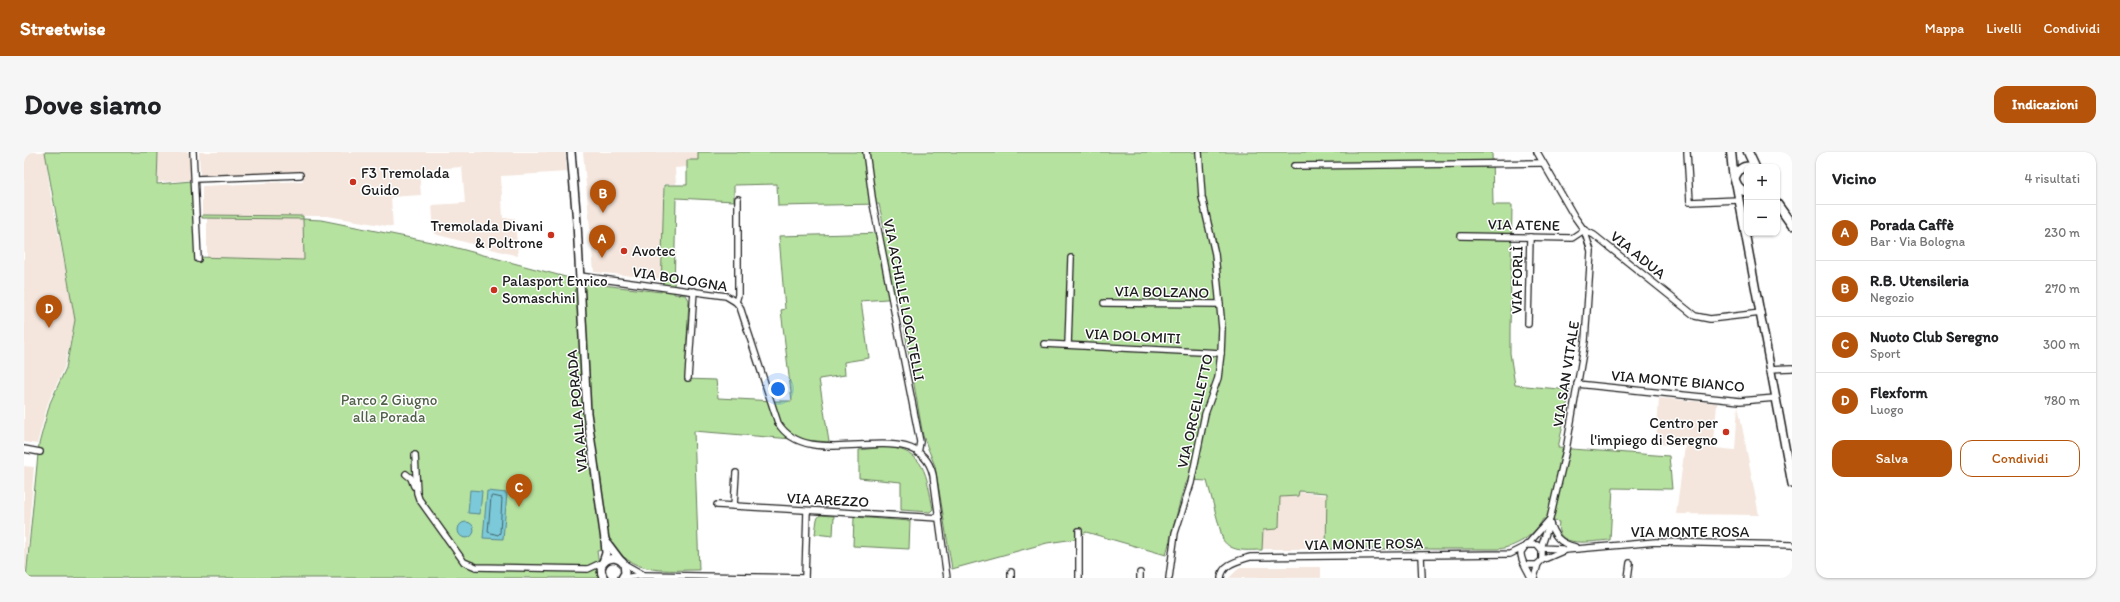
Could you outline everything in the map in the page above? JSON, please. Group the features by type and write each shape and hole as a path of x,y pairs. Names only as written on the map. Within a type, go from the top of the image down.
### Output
{"main road":[{"path":"1731,152 1735,180 1741,190 1744,192"},
{"path":"1748,152 1753,164"},
{"path":"1735,180 1737,172 1744,167"},
{"path":"1780,208 1792,225"}],"street":[{"path":"193,152 198,259"},
{"name":"VIA ALLA PORADA","path":"571,152 581,278 587,413 605,540 606,553 601,569 604,577"},
{"name":"VIA ACHILLE LOCATELLI","path":"866,152 874,207 920,442 918,453"},
{"name":"VIA ORCELLETTO","path":"1169,578 1174,539 1191,483 1205,414 1218,378 1221,353 1220,304 1215,254 1202,197 1199,152"},
{"name":"VIA ADUA","path":"1537,152 1542,163 1584,230 1600,240 1695,316 1710,320 1761,313"},
{"path":"1687,152 1690,202 1740,200"},
{"path":"1294,166 1542,163"},
{"path":"195,179 300,175"},
{"path":"1735,180 1742,210 1770,369 1790,462 1792,484"},
{"path":"1742,210 1744,197"},
{"path":"736,302 738,295 738,199"},
{"name":"VIA ATENE","path":"1461,236 1572,238 1584,230"},
{"name":"VIA SAN VITALE","path":"1541,548 1566,450 1587,330 1591,251 1584,230"},
{"name":"VIA FORLÌ","path":"1528,324 1530,237"},
{"name":"VIA DOLOMITI","path":"1068,345 1071,258"},
{"name":"VIA BOLOGNA","path":"581,278 726,296 736,302 740,307 778,423 785,434 816,446 831,447 891,443 909,448 918,453"},
{"path":"688,378 694,291"},
{"name":"VIA BOLZANO","path":"1104,303 1220,304"},
{"name":"VIA DOLOMITI","path":"1044,344 1221,353"},
{"path":"1770,369 1792,368"},
{"name":"VIA MONTE BIANCO","path":"1578,384 1740,401 1776,398"},
{"path":"24,449 40,452"},
{"path":"918,453 931,468 947,578"},
{"path":"415,455 416,494"},
{"path":"734,506 736,473"},
{"path":"406,474 411,478 416,494 430,517 464,562 476,567 588,569 604,577"},
{"name":"VIA AREZZO","path":"717,505 939,518"},
{"path":"622,562 625,570 622,578 644,575 805,578 807,511"},
{"path":"1549,521 1555,537 1560,541 1583,549"},
{"name":"VIA SAN VITALE","path":"1526,545 1543,529 1549,521"},
{"path":"1079,531 1080,578"},
{"name":"VIA ALLA PORADA","path":"605,540 622,562"},
{"name":"VIA MONTE ROSA","path":"1540,562 1565,550 1656,542 1792,545"},
{"path":"1532,578 1520,554 1526,545 1537,545 1541,548 1565,550"},
{"name":"VIA MONTE ROSA","path":"1222,575 1232,564 1250,557 1510,554 1526,545"},
{"path":"1532,578 1540,562 1541,548"},
{"path":"1510,554 1525,564 1540,562"},
{"path":"1421,556 1422,578"},
{"path":"588,569 611,558 622,562 644,575"},
{"path":"1628,578 1630,563"}],"shaded area":[{"path":"24,152 45,152 50,191 75,320 64,368 48,403 37,444 24,442"},
{"path":"158,152 191,152 192,180 158,182"},
{"path":"199,152 565,152 567,172 501,176 503,218 515,218 518,256 434,233 432,205 465,203 462,167 419,170 421,195 391,197 393,227 327,216 202,215 202,186 303,181 303,172 200,177"},
{"path":"583,152 698,152 698,160 687,160 687,167 675,168 676,184 663,184 663,279 594,272"},
{"path":"207,218 303,219 304,260 207,257"},
{"path":"1659,398 1717,403 1714,442 1706,441 1705,447 1735,450 1738,405 1759,515 1676,514 1685,446 1656,444"},
{"path":"24,466 34,467 25,578 24,578"},
{"path":"1298,492 1327,495 1359,541 1359,549 1259,549 1265,494 1297,496"},
{"path":"1240,567 1321,567 1321,578 1229,578"}],"green space":[{"name":"Parco 2 Giugno alla Porada","path":"45,152 158,152 157,184 192,181 197,257 304,260 303,219 321,220 446,245 573,279 574,285 594,284 661,292 664,185 687,185 687,160 698,160 698,152 1492,152 1493,205 1512,205 1510,353 1515,385 1570,390 1558,448 1669,456 1672,489 1613,488 1610,540 1576,542 1568,540 1562,537 1559,531 1559,522 1543,519 1535,531 1524,540 1511,546 1498,549 1326,549 1327,493 1299,491 1298,496 1280,497 1279,527 1277,529 1263,530 1262,550 1241,550 1231,547 1223,540 1207,481 1190,480 1185,483 1166,555 1086,532 1075,539 1047,543 952,569 935,466 923,436 899,298 861,301 869,358 844,362 845,375 819,379 829,442 694,431 699,570 664,570 642,567 623,557 615,548 597,551 601,578 26,578 39,444 50,403 66,368 75,320","holes":["777,184 778,206 879,204 885,233 779,236 785,309 781,310 792,401 718,398 716,380 685,379 689,300 686,295 674,294 676,198 734,201 734,185"]},
{"path":"202,215 303,216 303,219 202,218"},
{"path":"885,447 899,449 909,453 922,466 926,475 933,509 930,512 901,510 901,482 859,478 859,450"},
{"path":"820,515 834,516 833,536 815,534 817,519"},
{"path":"854,517 910,521 909,549 853,546"}],"water":[{"path":"470,490 482,491 480,514 468,513"},
{"path":"487,491 507,493 503,539 483,538"},
{"path":"463,522 469,522 474,527 472,536 469,538 463,538 458,533 458,527"}],"place":[{"name":"F3 Tremolada Guido","path":"353,182"},
{"name":"R.B. Utensileria","path":"603,213"},
{"name":"Tremolada Divani & Poltrone","path":"551,235"},
{"name":"Avotec","path":"624,251"},
{"name":"Porada Caffè","path":"602,258"},
{"name":"Palasport Enrico Somaschini","path":"494,290"},
{"name":"Flexform","path":"49,328"},
{"name":"Centro per l'impiego di Seregno","path":"1726,432"},
{"name":"Nuoto Club Seregno","path":"519,507"}]}
